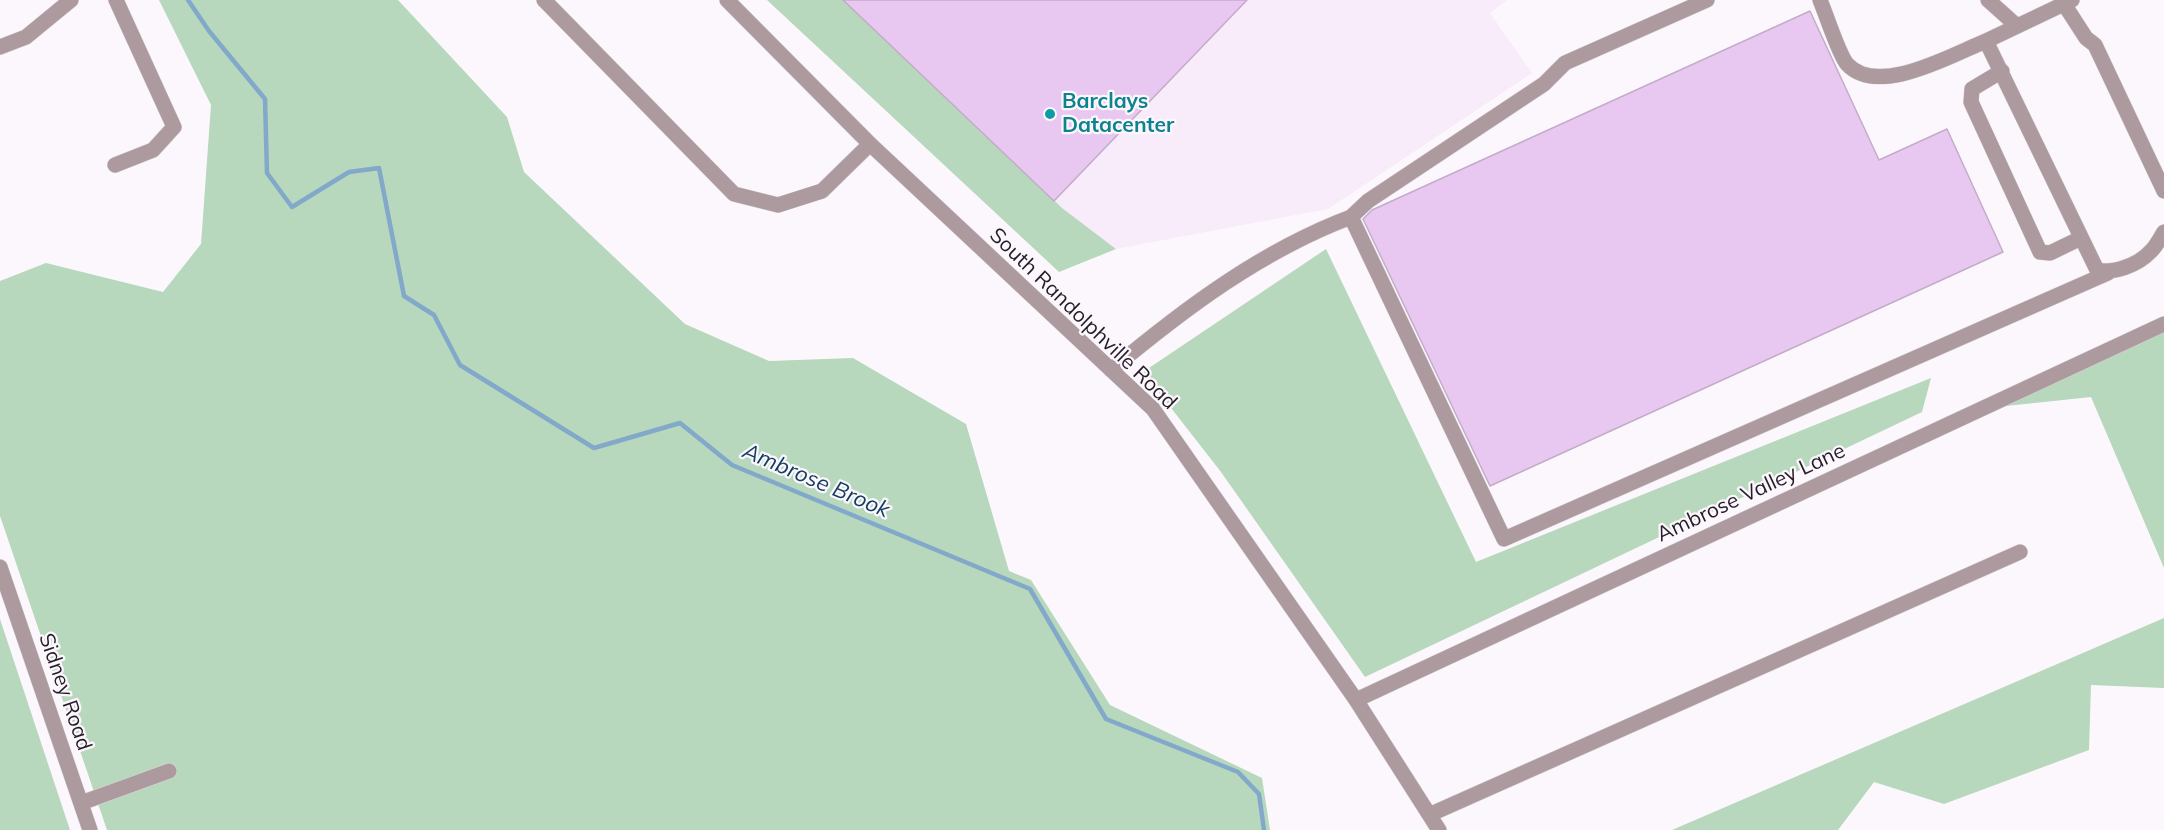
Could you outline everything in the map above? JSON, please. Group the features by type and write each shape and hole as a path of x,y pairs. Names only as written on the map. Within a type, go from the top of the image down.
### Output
{"street":[{"path":"0,47 26,37 71,0"},
{"path":"115,165 153,150 174,127 116,0"},
{"path":"544,0 734,194 778,205 822,192 870,144"},
{"name":"South Randolphville Road","path":"727,0 870,144 1153,409 1356,700 1431,814 1439,830"},
{"path":"1111,370 1193,304 1289,244 1351,217 1368,201 1544,84 1565,63 1707,0"},
{"path":"1820,0 1847,64 1866,76 1886,78 1905,74 1986,41 2068,2 2086,38 2095,45 2164,192"},
{"path":"1988,0 2017,26"},
{"path":"1986,41 2097,270 2108,273"},
{"path":"2002,71 1972,89 1971,102 2040,252 2050,253 2081,238"},
{"path":"1351,217 1504,539 2132,264 2150,252 2164,232"},
{"name":"Ambrose Valley Lane","path":"1356,700 2164,324"},
{"path":"1431,814 2020,552"},
{"name":"Sidney Road","path":"0,567 90,830"},
{"path":"81,803 170,771"}],"shaded area":[{"path":"850,0 1507,0 1490,13 1532,73 1328,209 1116,249 1062,208"}],"green space":[{"path":"159,0 398,0 507,117 524,172 685,324 769,361 853,358 966,424 1009,571 1031,580 1110,705 1262,778 1270,830 107,830 0,516 0,281 46,263 163,292 201,244 211,105"},
{"path":"767,0 850,0 1062,208 1116,249 1059,272"},
{"path":"1326,249 1476,562 1931,378 1922,412 1365,677 1221,472 1143,372"},
{"path":"2164,330 2164,568 2091,397 2006,406"},
{"path":"2164,618 2164,688 2091,685 2089,750 1944,804 1874,782 1838,830 1672,830"},
{"path":"0,619 70,830 0,830"}],"building":[{"name":"Barclays Datacenter","path":"843,0 1247,0 1054,201"},
{"path":"1810,11 1879,160 1947,129 2003,252 1490,486 1363,219 1372,210"}],"waterway":[{"name":"Ambrose Brook","path":"188,0 209,31 265,99 267,173 292,207 349,172 379,168 404,296 434,315 460,365 594,448 680,423 732,465 1030,589 1106,719 1238,772 1259,794 1264,830"}],"place":[{"name":"Barclays Datacenter","path":"1050,114"}]}
